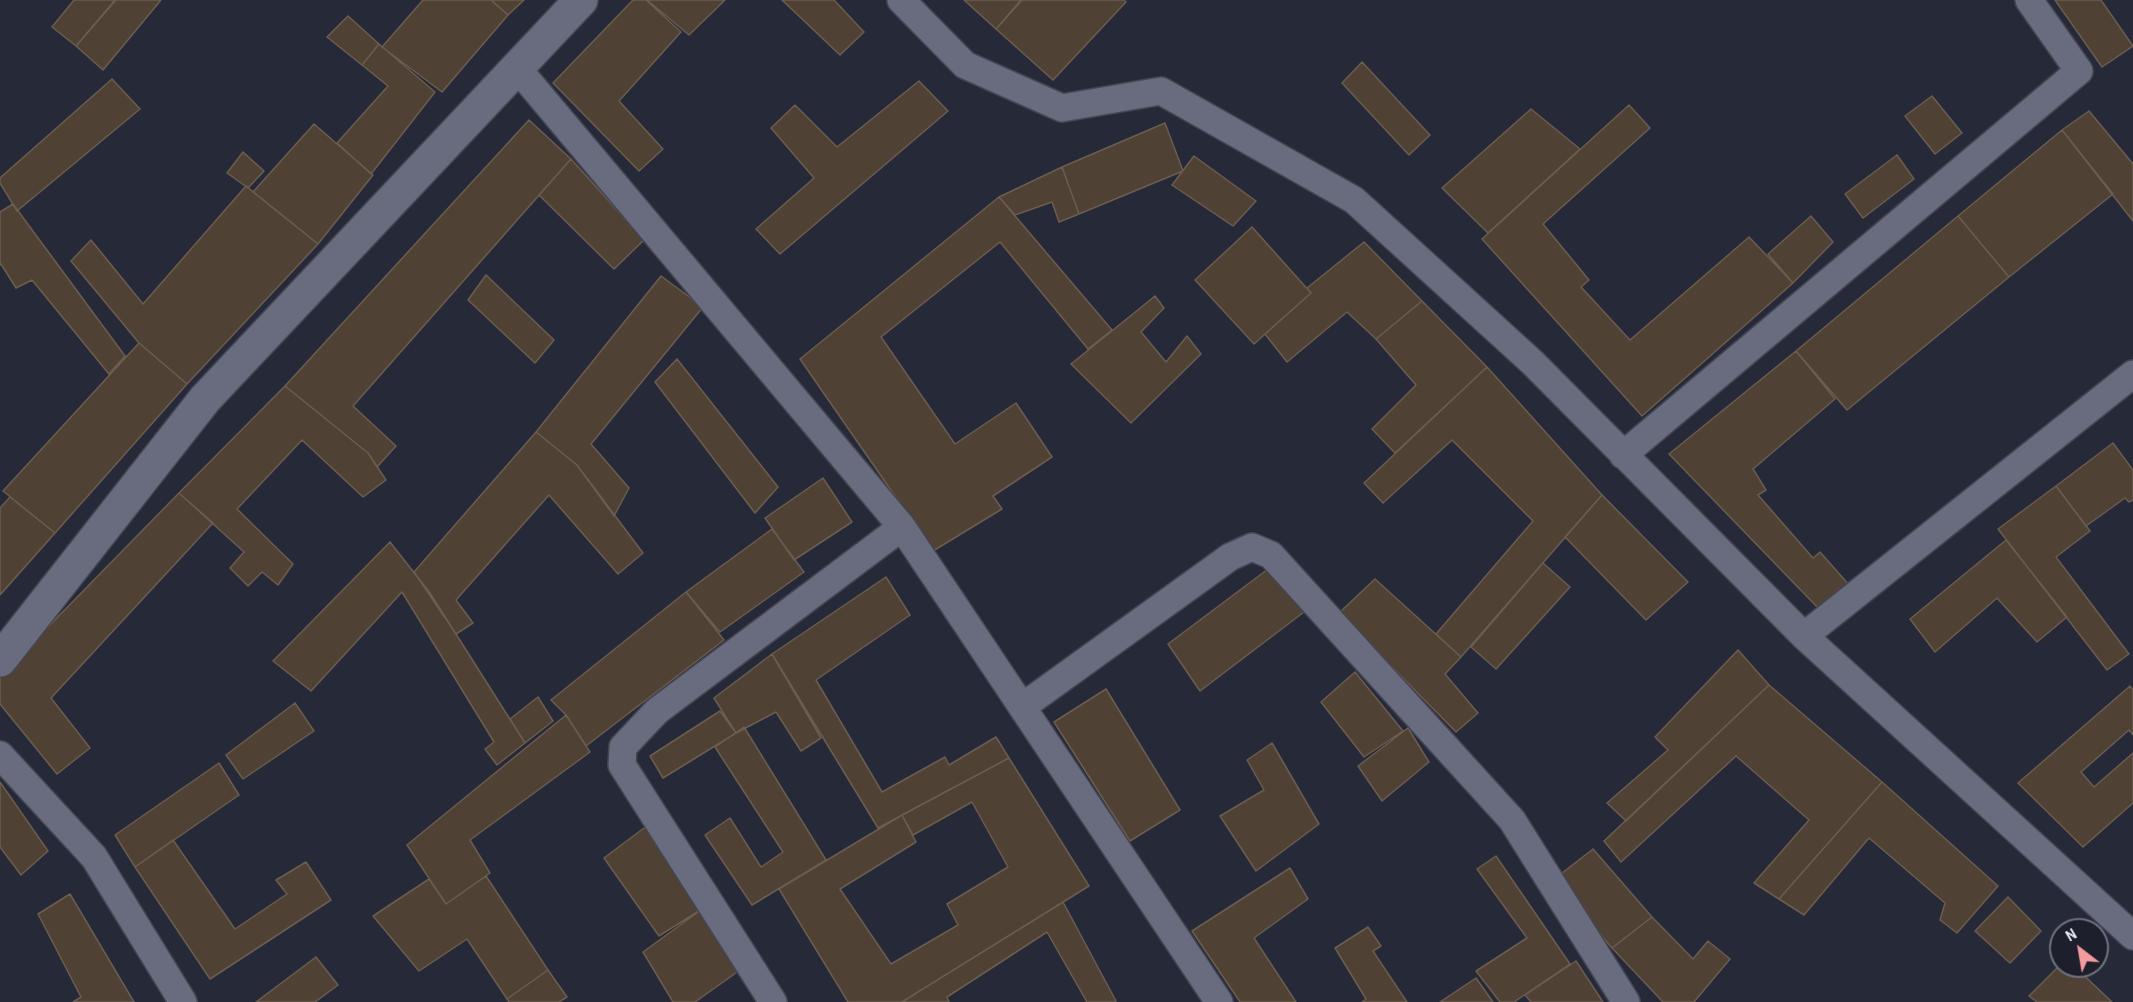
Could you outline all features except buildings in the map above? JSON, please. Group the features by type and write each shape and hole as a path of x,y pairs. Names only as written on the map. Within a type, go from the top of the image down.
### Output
{"street":[{"path":"0,660 205,399 581,0"},
{"path":"901,0 965,65 1062,108 1161,91 1354,200 1533,363 1803,636 2133,936"},
{"path":"1623,455 2079,71 2029,0"},
{"path":"517,68 902,527 1219,1002"},
{"path":"1803,636 2133,374"},
{"path":"773,1002 621,765 623,747 657,711 902,527"},
{"path":"1022,707 1230,557 1252,548 1271,555 1512,820 1626,1002"},
{"path":"0,755 94,857 183,1002"}]}
